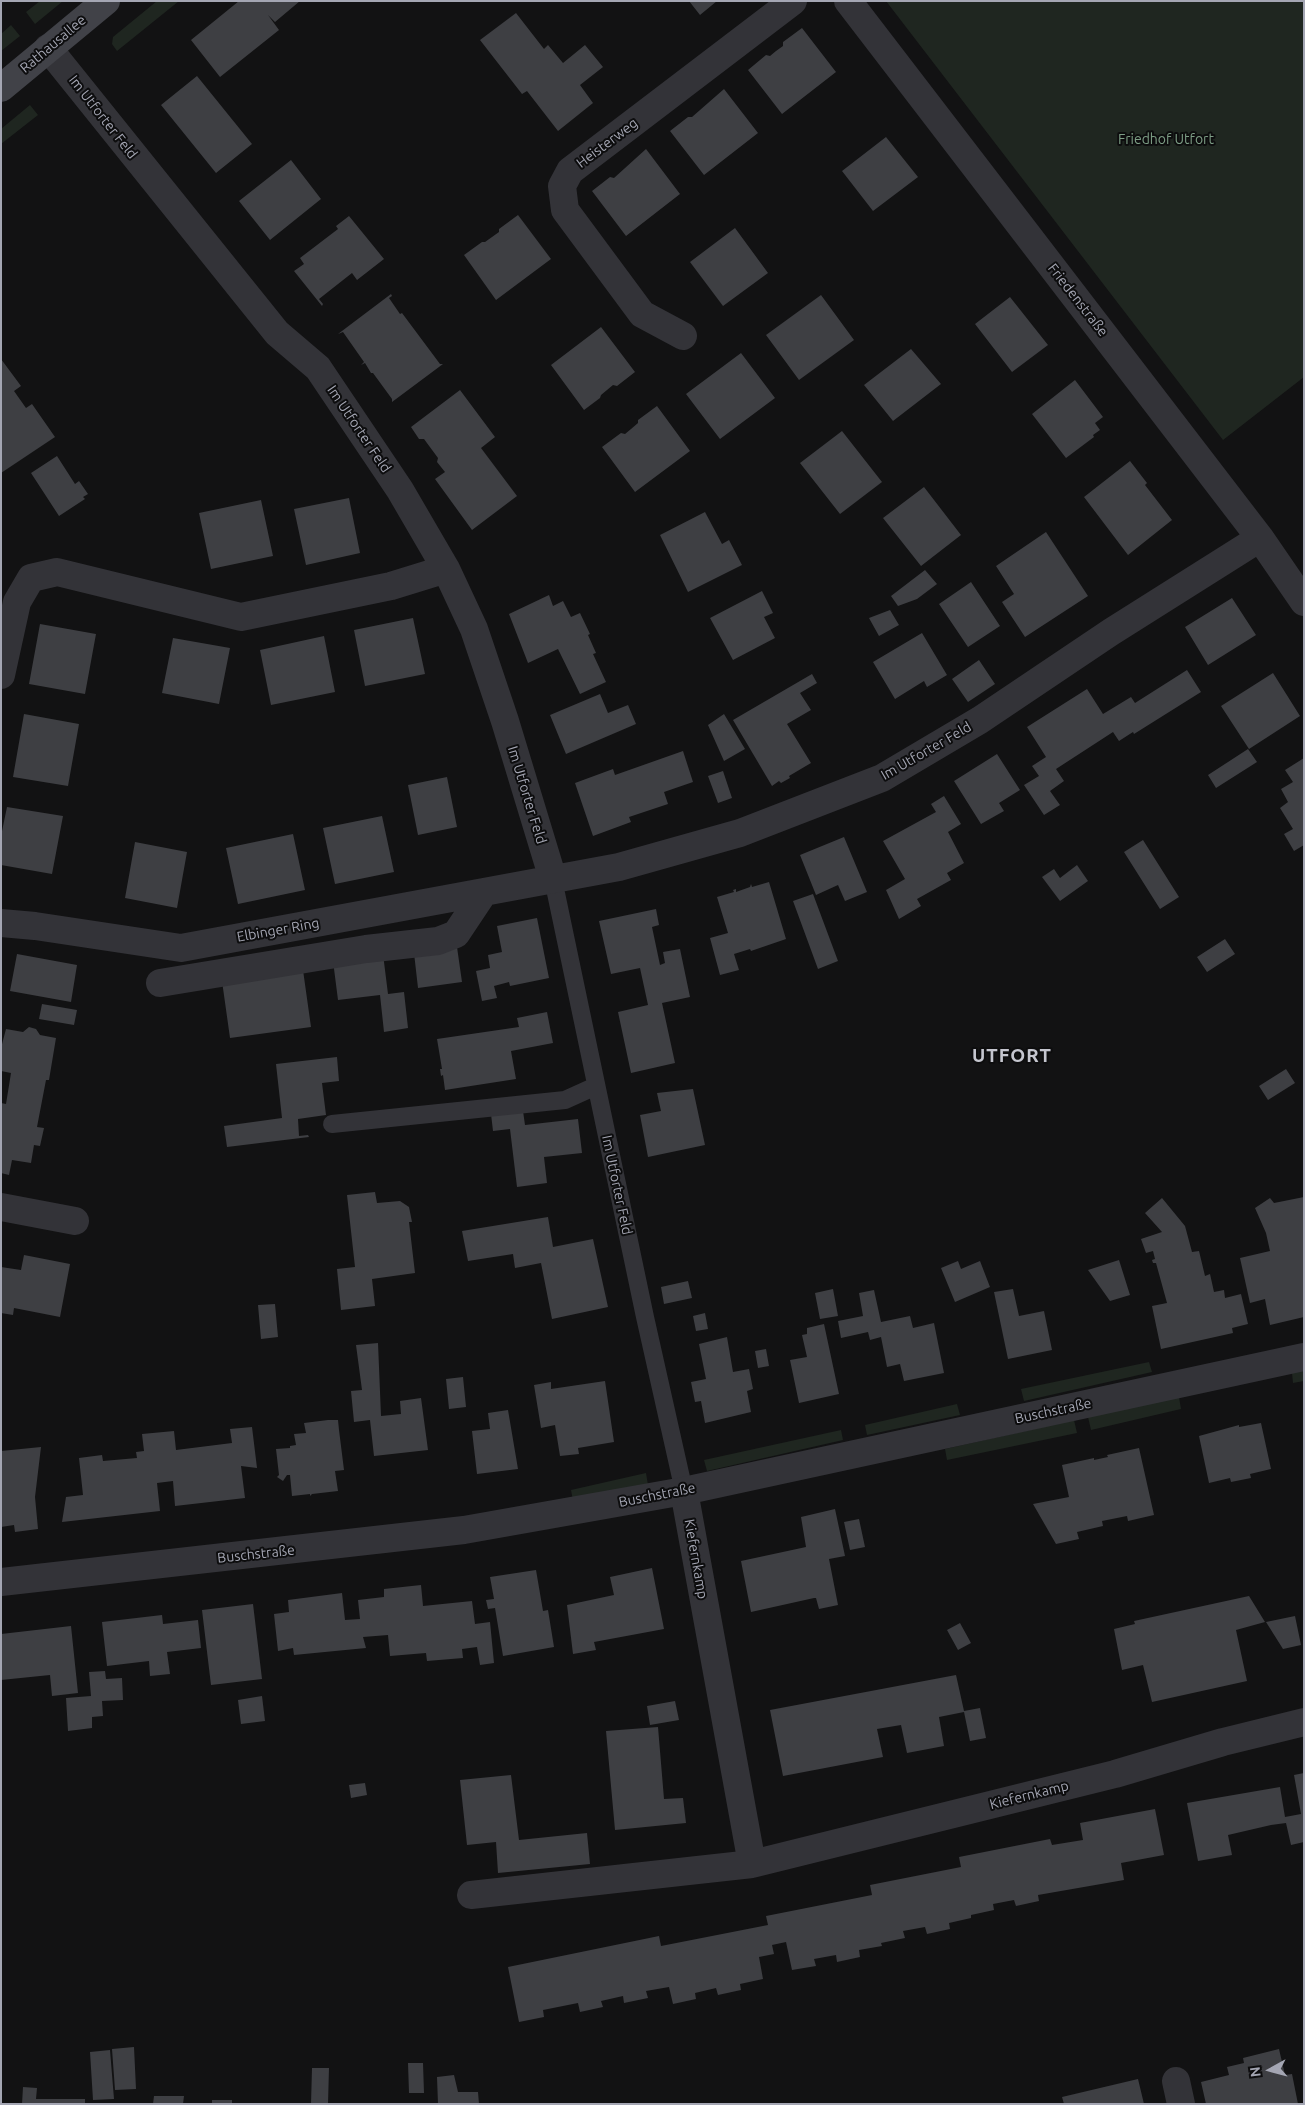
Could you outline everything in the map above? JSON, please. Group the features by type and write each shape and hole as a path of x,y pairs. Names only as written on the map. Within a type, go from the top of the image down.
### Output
{"street":[{"name":"Rathausallee","path":"1,88 106,1"},
{"name":"Heisterweg","path":"683,336 642,314 565,210 562,186 570,171 793,1"},
{"name":"Friedenstraße","path":"848,1 1260,538 1304,602"},
{"name":"Im Utforter Feld","path":"48,48 277,333 318,368 400,490 446,569 474,629 505,721 553,879 619,867 740,834 882,778 980,720 1111,632 1260,538"},
{"path":"1,675 17,602 31,578 56,572 241,617 391,586 446,569"},
{"name":"Elbinger Ring","path":"1,922 182,948 553,879"},
{"path":"160,983 366,949 438,941 456,934 484,892"},
{"path":"1,1206 75,1221"},
{"name":"Buschstraße","path":"1,1582 464,1530 684,1491 1304,1357"},
{"name":"Kiefernkamp","path":"684,1491 752,1864"},
{"name":"Kiefernkamp","path":"471,1895 752,1864 1115,1774 1223,1742 1304,1722"}],"lane":[{"name":"Im Utforter Feld","path":"553,879 684,1491"},
{"path":"332,1124 565,1100 596,1086"}],"green space":[{"path":"40,1 63,1 35,24 26,12"},
{"path":"157,1 179,1 117,51 112,44 113,37"},
{"name":"Friedhof Utfort","path":"886,1 1304,1 1304,377 1223,440"},
{"path":"11,25 20,36 1,51 1,34"},
{"path":"30,105 38,115 1,144 1,129"},
{"path":"1149,1362 1152,1372 1024,1401 1021,1389"},
{"path":"1304,1370 1304,1381 1293,1383 1292,1373"},
{"path":"1179,1397 1181,1409 1091,1430 1088,1417"},
{"path":"957,1404 960,1415 867,1435 865,1425"},
{"path":"1074,1420 1077,1433 947,1460 945,1449"},
{"path":"841,1430 843,1440 707,1471 704,1460"},
{"path":"646,1473 648,1485 573,1501 571,1490"}],"building":[{"path":"239,1 300,1 275,22 268,15 279,30 220,77 191,40"},
{"path":"689,1 717,1 700,15"},
{"path":"516,13 544,49 548,45 563,63 585,45 603,67 580,85 593,103 558,131 527,91 522,94 480,40"},
{"path":"802,28 836,72 782,114 748,70 766,55 770,56 783,46 783,42"},
{"path":"197,76 252,144 216,173 161,105"},
{"path":"724,89 758,133 704,175 670,131 688,117 692,117"},
{"path":"886,137 918,177 873,211 842,171"},
{"path":"646,149 680,194 626,236 592,191 610,177 614,178"},
{"path":"291,160 321,199 270,240 239,201"},
{"path":"518,215 551,259 496,300 464,255 499,232 499,229"},
{"path":"349,216 384,259 357,280 352,273 319,299 323,304 322,306 294,271 304,264 300,258 338,229 336,226"},
{"path":"735,228 768,273 723,306 690,262"},
{"path":"391,294 392,296 389,298 400,314 402,313 440,364 443,364 392,402 392,399 365,363 361,365 364,362 343,332 338,334"},
{"path":"821,295 854,340 799,380 766,335"},
{"path":"1010,297 1048,345 1012,372 975,324"},
{"path":"601,327 635,372 617,386 613,385 584,410 551,365"},
{"path":"911,349 941,384 893,421 864,385"},
{"path":"741,353 775,398 720,439 686,394"},
{"path":"1,359 21,386 14,391 26,408 32,404 55,437 1,473"},
{"path":"1075,380 1103,417 1095,423 1100,430 1093,435 1094,437 1066,458 1032,414"},
{"path":"460,390 495,437 481,448 517,496 472,530 435,479 445,472 437,462 438,458 424,439 419,439 411,427"},
{"path":"657,406 690,451 635,492 602,447 621,433 625,434 638,423 638,420"},
{"path":"842,431 882,482 840,514 800,463"},
{"path":"57,456 75,484 79,481 88,494 83,497 85,499 59,516 31,473"},
{"path":"1130,461 1147,483 1145,485 1172,520 1128,555 1084,497"},
{"path":"924,487 961,535 921,566 883,518"},
{"path":"349,498 360,553 306,565 294,509"},
{"path":"261,500 273,556 211,569 199,513"},
{"path":"705,512 722,544 729,540 742,565 688,592 660,535"},
{"path":"1046,532 1088,596 1025,637 1002,602 1014,594 996,566"},
{"path":"925,570 937,584 917,599 898,606 891,596"},
{"path":"971,582 1000,626 968,647 939,604"},
{"path":"762,591 773,613 764,617 775,638 733,660 710,618"},
{"path":"549,595 553,606 563,601 571,617 580,613 590,634 588,635 596,653 593,654 606,682 580,694 558,649 528,663 509,614"},
{"path":"1232,598 1256,635 1208,665 1185,627"},
{"path":"890,610 899,625 879,636 869,618"},
{"path":"413,618 425,674 365,686 354,630"},
{"path":"40,624 96,634 85,694 29,684"},
{"path":"922,633 947,675 927,687 924,681 895,699 873,662"},
{"path":"324,636 335,692 271,705 260,650"},
{"path":"173,638 230,648 219,704 162,693"},
{"path":"979,660 995,684 968,702 952,679"},
{"path":"1187,670 1201,692 1134,734 1133,732 1119,741 1113,732 1056,769 1064,781 1050,791 1060,805 1044,815 1024,785 1039,776 1032,766 1046,757 1027,727 1087,689 1103,714 1131,697 1135,703"},
{"path":"1273,673 1300,716 1249,749 1221,706"},
{"path":"812,674 817,683 800,693 811,710 787,724 811,763 789,776 790,778 781,783 779,781 772,786 733,720"},
{"path":"600,694 608,713 628,705 636,724 566,754 550,715"},
{"path":"24,714 79,724 68,786 13,777"},
{"path":"724,714 745,749 724,761 708,725"},
{"path":"1248,749 1257,762 1216,788 1208,775"},
{"path":"683,751 693,782 664,792 668,804 629,817 631,822 593,836 575,783 613,769 615,775"},
{"path":"997,754 1020,790 999,803 1004,811 981,824 954,781"},
{"path":"1304,758 1304,845 1294,851 1284,834 1293,829 1280,808 1288,802 1281,789 1293,782 1285,770"},
{"path":"723,771 732,798 718,803 708,776"},
{"path":"447,777 457,827 418,835 408,785"},
{"path":"944,796 961,824 948,832 964,863 947,873 951,880 917,899 921,906 899,919 886,890 905,879 883,841 936,812 931,804"},
{"path":"7,807 63,816 52,874 1,865 1,836"},
{"path":"382,816 394,872 335,884 323,828"},
{"path":"293,834 305,890 238,904 226,848"},
{"path":"844,837 867,892 845,901 838,885 816,895 800,855"},
{"path":"1143,840 1179,897 1160,909 1124,852"},
{"path":"135,842 187,852 177,908 125,898"},
{"path":"1077,865 1088,881 1060,901 1042,877 1054,869 1060,878"},
{"path":"769,882 786,939 751,951 750,949 734,954 739,970 720,975 710,938 728,933 717,897 734,892 733,890 736,889 736,892 750,887 751,884 752,887"},
{"path":"813,894 838,961 818,969 793,901"},
{"path":"656,909 659,925 652,927 660,965 665,963 663,952 680,949 690,997 662,1003 675,1063 631,1073 618,1012 648,1005 640,968 611,974 599,921"},
{"path":"537,918 549,978 510,986 509,982 494,986 497,998 482,1001 476,971 490,968 488,955 502,952 497,926"},
{"path":"1225,939 1235,954 1207,972 1197,957"},
{"path":"457,947 462,982 418,988 414,953"},
{"path":"17,954 77,965 71,1002 10,991"},
{"path":"383,954 388,994 404,992 408,1028 384,1032 380,995 338,1000 333,961"},
{"path":"303,970 311,1027 230,1038 222,981"},
{"path":"42,1004 77,1010 74,1025 39,1019"},
{"path":"547,1012 553,1043 511,1051 516,1079 445,1090 443,1075 441,1076 440,1069 442,1069 437,1039 519,1027 517,1018"},
{"path":"29,1027 36,1029 40,1035 56,1038 49,1080 46,1080 37,1127 44,1128 40,1146 34,1145 31,1163 12,1160 9,1175 1,1173 1,1103 6,1104 11,1073 1,1071 1,1048 6,1029 23,1032"},
{"path":"337,1057 339,1081 322,1083 326,1115 298,1119 299,1136 308,1135 309,1137 227,1147 224,1126 282,1118 276,1064"},
{"path":"1286,1069 1295,1083 1268,1100 1259,1086"},
{"path":"693,1089 705,1145 648,1157 640,1115 661,1111 657,1093"},
{"path":"523,1111 525,1125 578,1119 582,1153 544,1157 547,1183 517,1187 510,1129 493,1131 491,1114"},
{"path":"375,1192 377,1203 400,1201 409,1207 412,1222 409,1222 415,1273 372,1279 375,1306 341,1310 337,1269 355,1267 347,1195"},
{"path":"1304,1197 1304,1317 1270,1325 1265,1299 1250,1303 1240,1258 1270,1251 1266,1233 1255,1208 1270,1198 1274,1203"},
{"path":"1162,1198 1185,1226 1192,1252 1199,1251 1205,1276 1210,1274 1214,1292 1224,1290 1225,1298 1241,1294 1248,1324 1232,1328 1233,1333 1161,1349 1152,1306 1167,1303 1156,1263 1153,1263 1152,1260 1155,1259 1153,1251 1146,1253 1141,1239 1162,1232 1145,1213"},
{"path":"548,1217 553,1247 593,1239 608,1307 552,1319 541,1263 515,1268 513,1254 468,1261 462,1231"},
{"path":"24,1255 70,1264 60,1317 14,1308 13,1315 1,1313 1,1267 21,1270"},
{"path":"1119,1260 1130,1295 1110,1301 1088,1270"},
{"path":"958,1261 961,1269 980,1261 990,1287 955,1302 941,1268"},
{"path":"688,1281 692,1298 664,1304 661,1287"},
{"path":"833,1289 838,1316 820,1319 815,1293"},
{"path":"1013,1289 1019,1316 1044,1311 1052,1350 1008,1359 994,1292"},
{"path":"874,1290 881,1322 910,1316 913,1328 934,1323 944,1373 904,1381 900,1364 887,1367 881,1337 870,1340 868,1332 841,1338 838,1321 863,1316 859,1293"},
{"path":"275,1304 278,1337 261,1339 258,1305"},
{"path":"705,1313 708,1329 696,1331 693,1316"},
{"path":"824,1324 839,1394 799,1403 790,1360 807,1357 802,1335 807,1334 807,1328"},
{"path":"727,1337 733,1372 749,1369 753,1389 747,1391 751,1412 705,1423 701,1401 695,1402 691,1382 706,1379 699,1344"},
{"path":"378,1343 381,1416 401,1414 400,1401 421,1398 428,1450 374,1456 370,1420 354,1422 351,1391 362,1390 356,1345"},
{"path":"766,1349 769,1366 758,1368 755,1351"},
{"path":"463,1377 466,1407 449,1409 446,1379"},
{"path":"605,1381 614,1442 578,1448 579,1454 560,1456 555,1425 541,1428 534,1385 551,1382 551,1389"},
{"path":"508,1410 518,1469 477,1474 472,1431 490,1429 488,1413"},
{"path":"338,1420 344,1470 335,1471 338,1491 312,1494 310,1496 310,1494 292,1496 290,1475 287,1475 283,1481 277,1477 279,1475 276,1449 290,1448 290,1446 296,1445 294,1434 306,1433 304,1423"},
{"path":"1261,1423 1271,1469 1250,1474 1251,1478 1231,1482 1230,1478 1209,1483 1199,1436 1239,1425 1239,1427"},
{"path":"252,1427 257,1468 241,1466 245,1498 175,1506 173,1481 157,1483 160,1511 62,1522 66,1497 83,1495 79,1458 102,1455 103,1461 137,1458 136,1452 144,1451 142,1434 174,1431 176,1450 232,1443 230,1429"},
{"path":"41,1447 35,1497 38,1529 15,1532 14,1525 1,1527 1,1451"},
{"path":"1139,1448 1154,1515 1128,1521 1127,1516 1102,1521 1103,1526 1077,1532 1079,1539 1056,1544 1033,1504 1069,1497 1062,1465 1108,1457 1107,1455"},
{"path":"835,1509 845,1556 829,1559 838,1605 819,1609 816,1598 814,1598 751,1612 741,1561 806,1547 801,1517"},
{"path":"859,1519 865,1547 850,1550 844,1522"},
{"path":"652,1568 664,1629 594,1642 596,1650 573,1654 567,1605 614,1595 610,1577"},
{"path":"536,1570 543,1611 548,1610 554,1647 503,1656 495,1608 488,1609 486,1600 494,1599 490,1577"},
{"path":"421,1585 423,1606 472,1601 475,1624 490,1622 494,1663 480,1665 477,1647 462,1649 463,1658 427,1661 426,1653 390,1656 388,1635 363,1637 366,1648 294,1655 293,1648 278,1651 274,1614 289,1612 288,1600 342,1593 345,1620 360,1619 358,1600 384,1597 384,1589"},
{"path":"1249,1596 1265,1622 1236,1630 1247,1681 1152,1702 1143,1665 1122,1670 1114,1629 1135,1624 1134,1621"},
{"path":"253,1604 262,1679 211,1685 202,1610"},
{"path":"162,1615 163,1624 198,1620 201,1648 167,1652 170,1674 150,1676 149,1661 107,1666 102,1622"},
{"path":"1295,1616 1301,1645 1283,1649 1266,1622"},
{"path":"960,1623 971,1643 958,1650 947,1630"},
{"path":"71,1626 78,1693 52,1696 50,1675 1,1680 1,1634"},
{"path":"105,1671 106,1679 122,1678 123,1700 102,1701 103,1716 92,1717 92,1728 68,1731 66,1698 91,1696 89,1672"},
{"path":"956,1675 964,1711 980,1708 986,1738 970,1741 964,1712 939,1717 944,1746 907,1753 901,1725 877,1729 883,1757 783,1776 770,1710"},
{"path":"262,1696 265,1721 241,1724 238,1700"},
{"path":"675,1701 679,1720 650,1725 647,1706"},
{"path":"658,1727 664,1799 683,1798 686,1823 615,1830 606,1731"},
{"path":"1304,1773 1304,1842 1291,1845 1286,1823 1271,1825 1228,1835 1232,1855 1198,1861 1187,1803 1280,1787 1285,1817 1301,1814 1294,1775"},
{"path":"511,1775 519,1840 587,1833 590,1864 498,1873 496,1842 467,1845 460,1780"},
{"path":"365,1783 367,1795 351,1798 349,1785"},
{"path":"1155,1809 1164,1855 1121,1863 1124,1880 1038,1895 1039,1901 1016,1906 1014,1900 993,1904 994,1910 971,1915 971,1918 949,1923 950,1929 927,1934 925,1927 903,1931 905,1938 881,1943 882,1946 859,1950 860,1957 837,1962 836,1955 814,1959 816,1966 792,1970 786,1942 772,1945 774,1954 759,1957 763,1979 740,1984 741,1990 718,1995 716,1988 695,1993 696,1999 673,2004 669,1987 646,1991 648,1998 624,2003 623,1996 601,2001 603,2007 580,2012 578,2003 543,2010 544,2017 519,2022 508,1967 659,1936 661,1946 768,1925 766,1916 872,1895 870,1885 961,1867 959,1857 1050,1839 1052,1845 1083,1840 1080,1823"},
{"path":"134,2047 136,2089 115,2090 112,2049"},
{"path":"1279,2049 1285,2075 1292,2074 1298,2104 1206,2104 1201,2082 1229,2075 1227,2067 1244,2063 1243,2058"},
{"path":"110,2050 114,2099 93,2100 90,2052"},
{"path":"408,2063 423,2063 424,2093 409,2093"},
{"path":"312,2068 329,2068 328,2104 311,2104"},
{"path":"454,2075 458,2092 478,2092 479,2104 438,2104 437,2077"},
{"path":"1138,2079 1144,2104 1064,2104 1062,2097"},
{"path":"23,2087 37,2088 36,2099 85,2099 85,2104 22,2104"},
{"path":"154,2096 184,2096 183,2104 153,2104"},
{"path":"212,2100 232,2100 232,2104 212,2104"}],"district":[{"name":"UTFORT","path":"1012,1056"}]}
